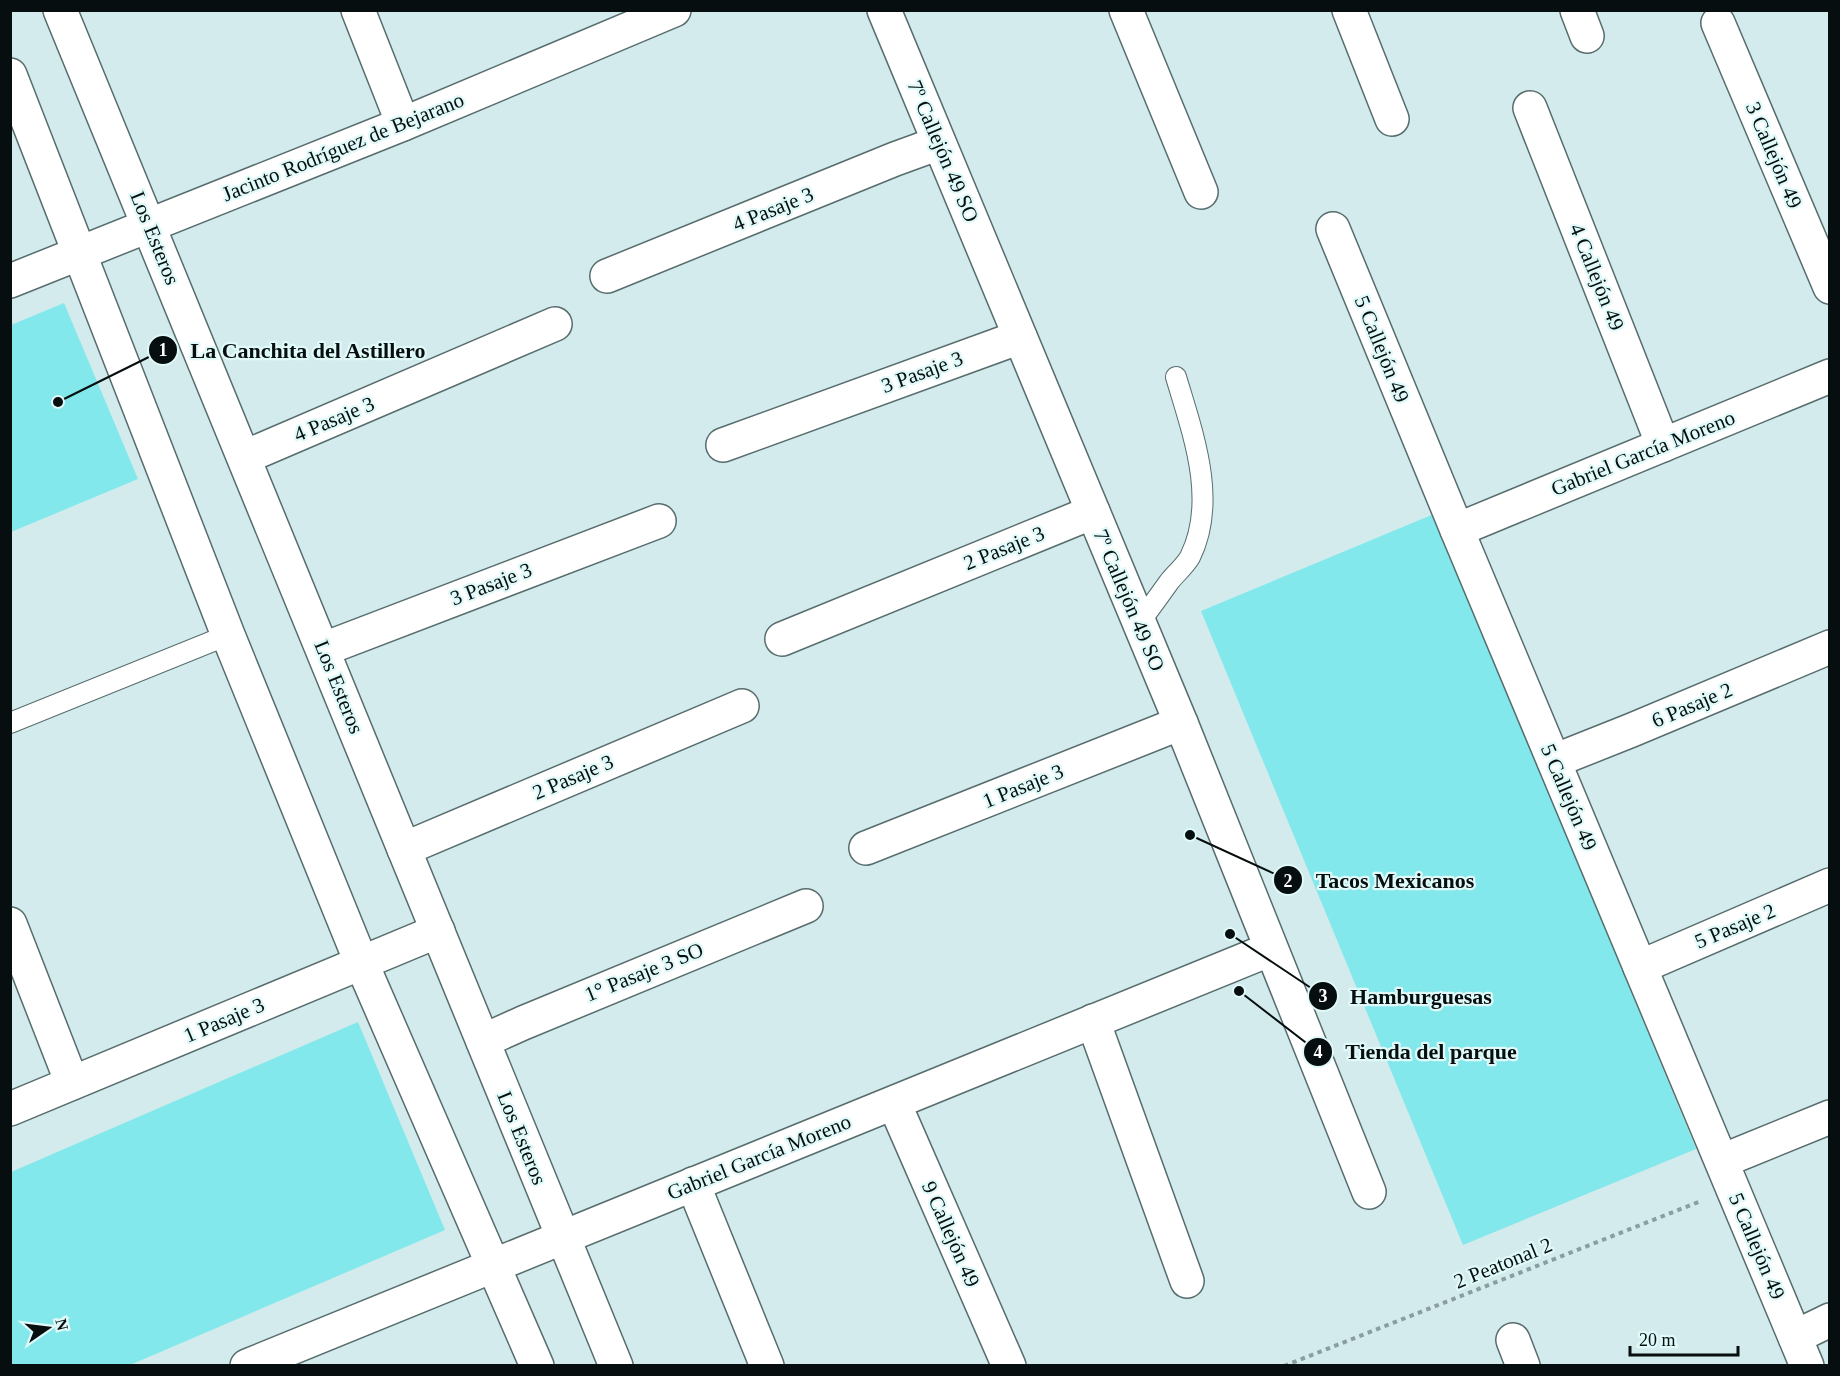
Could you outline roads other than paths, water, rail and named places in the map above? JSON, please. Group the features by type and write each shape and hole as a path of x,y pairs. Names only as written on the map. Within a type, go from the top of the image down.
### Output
{"street":[{"name":"Los Esteros","path":"60,10 324,649 615,1365"},
{"path":"358,10 403,124"},
{"name":"Jacinto Rodríguez de Bejarano","path":"10,281 403,124 674,10"},
{"name":"7º Callejón 49 SO","path":"884,10 1181,723 1369,1192"},
{"path":"1126,10 1201,192"},
{"path":"1349,10 1392,119"},
{"name":"3 Callejón 49","path":"1718,23 1830,286"},
{"path":"10,75 228,636 361,962 537,1365"},
{"name":"4 Callejón 49","path":"1530,108 1663,445"},
{"name":"4 Pasaje 3","path":"607,276 895,159 939,144"},
{"name":"5 Callejón 49","path":"1333,229 1801,1351"},
{"name":"4 Pasaje 3","path":"244,457 555,324"},
{"name":"3 Pasaje 3","path":"723,445 1020,337"},
{"name":"Gabriel García Moreno","path":"1457,530 1830,376"},
{"name":"2 Pasaje 3","path":"782,639 1093,512"},
{"name":"3 Pasaje 3","path":"324,649 659,521"},
{"name":"6 Pasaje 2","path":"1554,761 1830,647"},
{"name":"2 Pasaje 3","path":"404,849 742,706"},
{"name":"1 Pasaje 3","path":"866,848 1181,723"},
{"name":"5 Pasaje 2","path":"1640,967 1830,885"},
{"name":"1° Pasaje 3 SO","path":"483,1041 806,906"},
{"path":"10,924 72,1083"},
{"name":"1 Pasaje 3","path":"10,1109 438,931"},
{"name":"Gabriel García Moreno","path":"247,1365 290,1357 494,1265 1271,949"},
{"path":"1093,1021 1187,1281"},
{"name":"9 Callejón 49","path":"894,1103 1009,1365"},
{"path":"1727,1175 1830,1117"},
{"path":"693,1184 767,1365"},
{"path":"1801,1351 1830,1320"}],"lane":[{"path":"1139,623 1189,559 1200,529 1203,494 1194,435 1176,377"},
{"path":"10,723 228,636"}],"place":[{"name":"La Canchita del Astillero","path":"58,402"},
{"name":"Tacos Mexicanos","path":"1190,835"},
{"name":"Hamburguesas","path":"1230,934"},
{"name":"Tienda del parque","path":"1239,991"}]}
